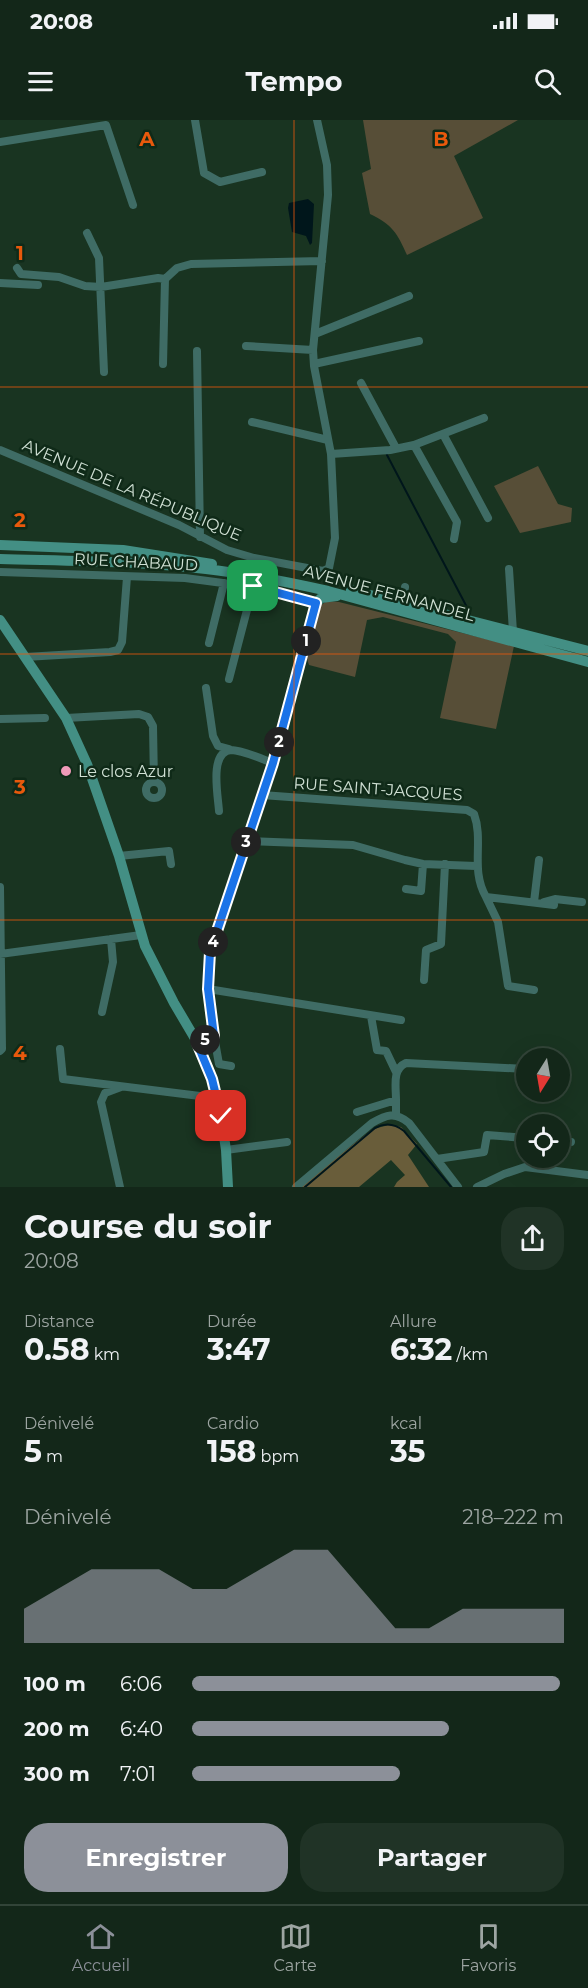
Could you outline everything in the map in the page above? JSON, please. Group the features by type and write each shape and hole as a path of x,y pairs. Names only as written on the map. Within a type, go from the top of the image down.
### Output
{"main road":[{"path":"0,545 123,550 233,567"},
{"name":"AVENUE FERNANDEL","path":"0,553 140,558 233,567 305,580 403,603 588,651"},
{"name":"AVENUE FERNANDEL","path":"0,559 126,563 205,569 286,582 346,596 588,662"},
{"path":"316,603 325,597 346,596"},
{"path":"0,620 4,633 25,657 66,718 87,764 119,856 141,935 174,1003 197,1043 212,1079 226,1150 228,1187"}],"street":[{"path":"195,120 204,173 220,182 262,172"},
{"path":"317,120 327,165 328,195 313,350 331,454 414,445 484,418"},
{"path":"0,142 106,124 133,205"},
{"path":"87,233 99,258 104,372"},
{"path":"163,364 165,279 177,268 191,264 322,261"},
{"path":"17,268 21,274 60,277 85,286 101,287 158,278 165,279"},
{"path":"0,283 38,285"},
{"path":"315,334 409,296"},
{"path":"314,364 419,341"},
{"path":"246,346 313,350"},
{"path":"198,351 200,537"},
{"path":"361,383 396,448"},
{"path":"252,422 328,440"},
{"path":"443,434 488,518"},
{"path":"414,445 457,522 454,539"},
{"name":"AVENUE DE LA RÉPUBLIQUE","path":"0,450 179,525 227,550 254,558 323,571 329,568 335,538 331,454"},
{"path":"509,569 513,632"},
{"name":"RUE CHABAUD","path":"0,572 165,577 253,586 316,603"},
{"path":"25,657 118,650 123,642 127,576"},
{"path":"209,643 224,583"},
{"path":"229,679 253,586"},
{"path":"403,603 405,586"},
{"path":"231,1066 219,1064 208,989 210,952 273,763 316,603"},
{"path":"206,688 213,736 218,746 273,763"},
{"path":"66,718 139,714 148,717 153,726 154,782"},
{"path":"0,719 45,718"},
{"path":"219,811 216,770 218,759 223,753 232,750"},
{"name":"RUE SAINT-JACQUES","path":"262,795 467,810 474,814 478,823 476,866 479,886 498,922 508,986 534,990"},
{"path":"246,841 353,845 423,864 476,866"},
{"path":"119,856 170,851 171,864"},
{"path":"537,903 539,860"},
{"path":"406,890 421,891 423,864"},
{"path":"438,909 442,864"},
{"path":"424,980 426,950 441,944 442,864"},
{"path":"0,887 2,1049 0,1051"},
{"path":"486,897 554,905"},
{"path":"537,903 555,899 582,902"},
{"path":"0,954 141,935"},
{"path":"102,1012 113,962 111,939"},
{"path":"208,989 401,1020"},
{"path":"371,1016 377,1050 386,1051 396,1072 396,1115"},
{"path":"197,1043 214,1036"},
{"path":"60,1049 63,1079 216,1098"},
{"path":"396,1072 399,1066 406,1063 516,1068"},
{"path":"120,1187 101,1102 105,1093 123,1086"},
{"path":"357,1112 396,1100"},
{"path":"296,1187 372,1124 385,1116 396,1115 409,1123 458,1187"},
{"path":"437,1159 484,1152 487,1135 516,1137"},
{"path":"226,1150 287,1142"},
{"path":"477,1187 525,1167 588,1175"}],"shaded area":[{"path":"363,120 518,120 454,156 483,218 407,255 393,230 370,214 362,173 371,169"},
{"path":"538,466 558,504 572,508 571,522 520,533 494,486"},
{"path":"327,601 339,602 514,646 496,729 440,718 456,642 448,634 383,617 367,620 355,677 309,665 307,659 321,605"},
{"path":"389,1125 401,1127 417,1144 408,1155 429,1187 394,1187 405,1175 391,1160 359,1187 298,1187 373,1129"}],"water":[{"path":"308,199 314,204 310,245 306,236 292,232 288,208 289,203"}],"waterway":[{"path":"387,455 470,613"},
{"path":"305,1187 375,1128 387,1124 404,1131 451,1187"}],"place":[{"name":"Le clos Azur","path":"66,771"}],"route":[{"path":"221,1116 212,1079 197,1043 214,1036 208,989 210,952 273,763 316,603 253,586"}]}
